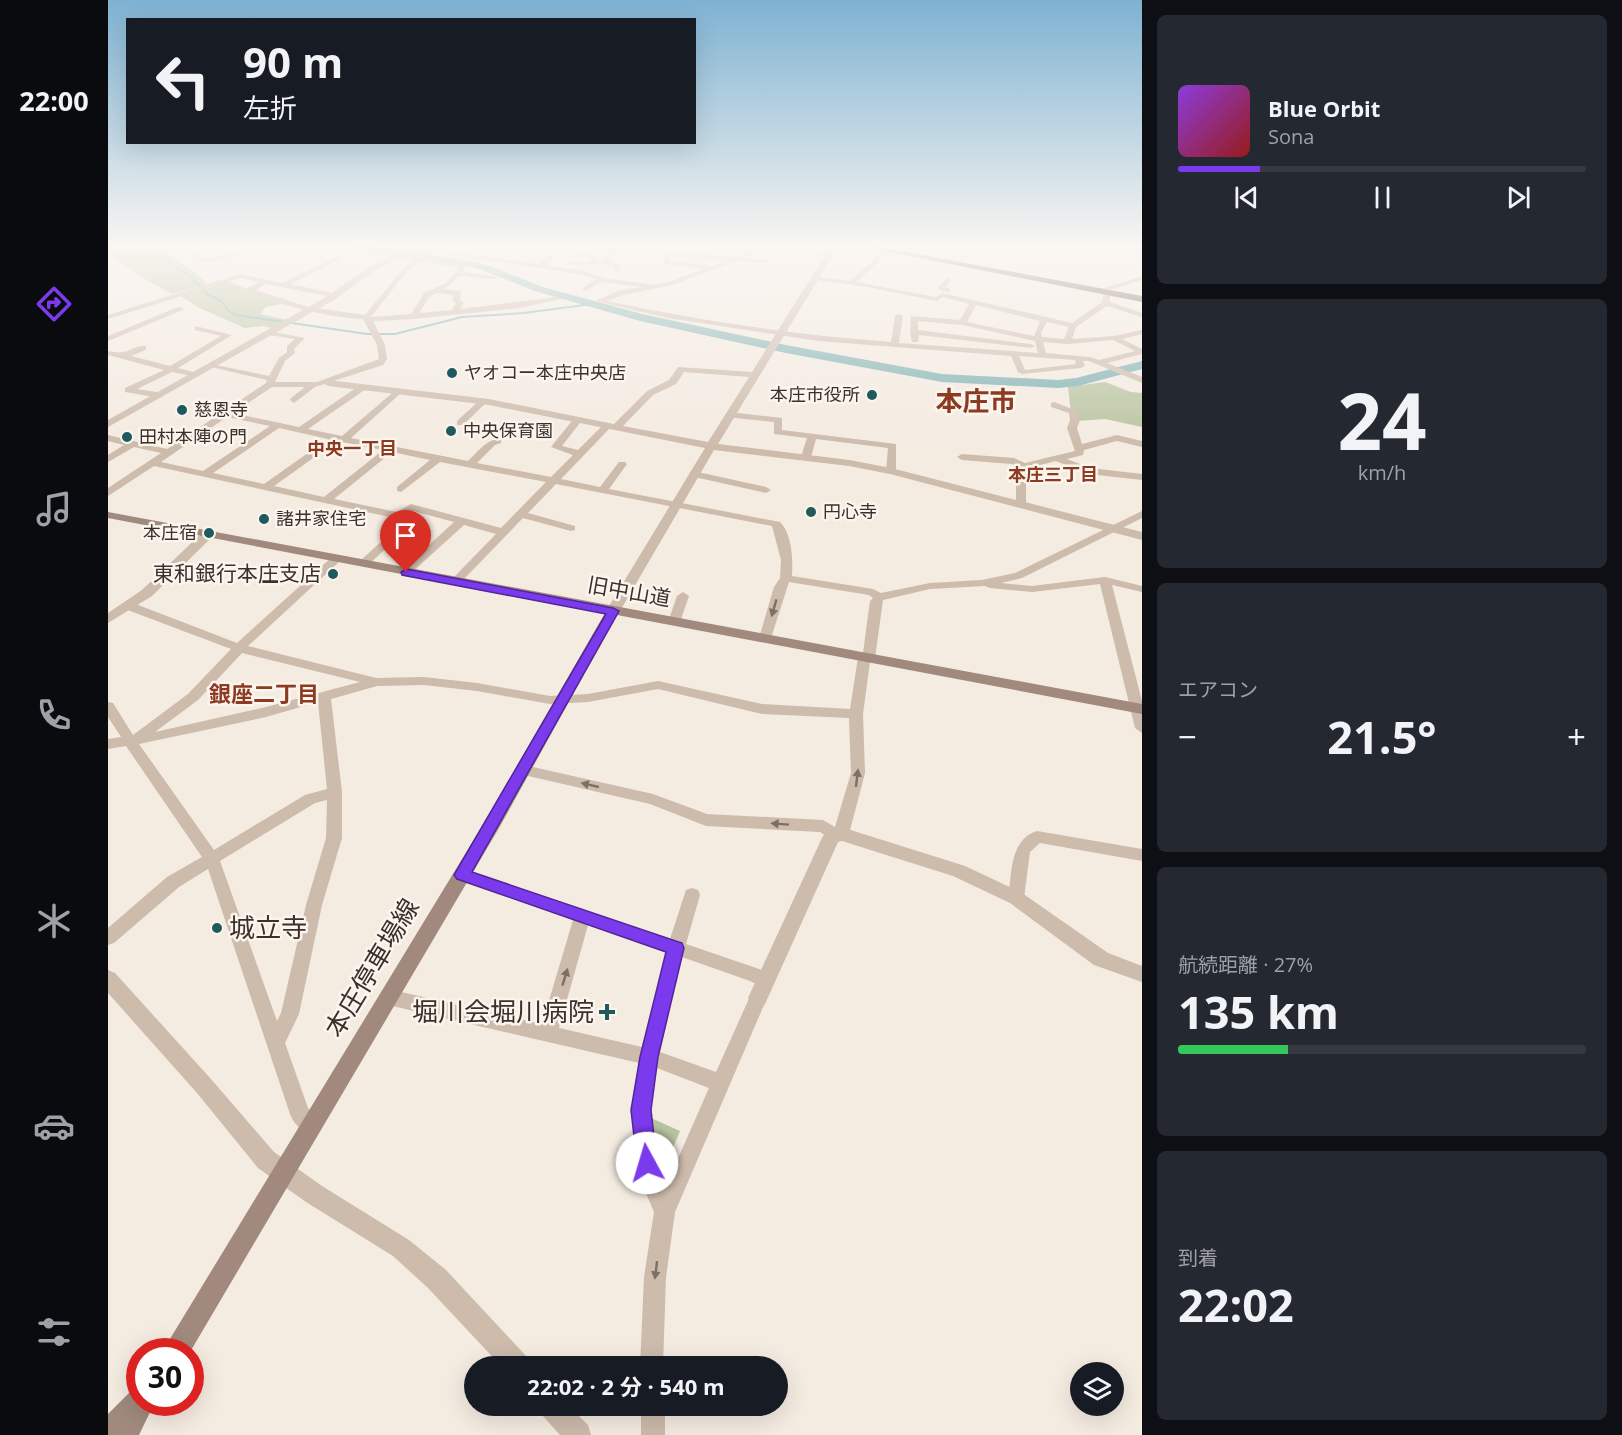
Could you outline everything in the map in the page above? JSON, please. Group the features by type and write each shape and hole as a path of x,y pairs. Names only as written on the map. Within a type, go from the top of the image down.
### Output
{"main road":[{"name":"旧中山道","path":"108,515 1140,709"},
{"name":"本庄停車場線","path":"183,1338 462,875 613,611"},
{"path":"108,1434 126,1416"},
{"path":"125,1435 134,1416"}],"street":[{"path":"108,339 169,314"},
{"path":"108,424 304,314"},
{"path":"338,314 367,318 438,314"},
{"path":"367,318 370,314"},
{"path":"654,314 775,342 895,345 1014,354 1067,342 1114,338 1142,332"},
{"path":"613,611 693,474 792,314"},
{"path":"935,320 937,314"},
{"path":"962,323 967,314"},
{"path":"1017,314 1031,315 1073,326"},
{"path":"1067,342 1073,326 1090,314"},
{"path":"1025,323 1031,315"},
{"path":"895,345 899,316"},
{"path":"211,366 271,382 312,386 328,383 349,372 380,363 383,359 381,345 367,318"},
{"path":"915,347 914,318 962,323 1104,363 1137,377"},
{"path":"1041,347 1037,333 1045,319"},
{"path":"160,396 128,390 169,370 228,336 198,328"},
{"path":"914,332 1041,347"},
{"path":"108,493 271,382 282,360 291,353 290,348 302,338 272,333"},
{"path":"1104,363 1142,352 1114,338"},
{"path":"123,357 143,348"},
{"path":"108,353 194,375"},
{"path":"1014,354 1022,372 1081,366 1078,357"},
{"path":"452,581 459,578 580,454 650,393 673,382 681,369 754,375"},
{"path":"328,383 484,401 711,446 806,457 891,471 1142,536"},
{"path":"294,400 312,386"},
{"path":"298,431 363,387"},
{"path":"268,486 339,439 398,391"},
{"path":"460,423 484,401"},
{"path":"962,457 1014,461 1024,466 1080,453 1072,428 1075,420 1073,411 1054,405"},
{"path":"224,414 438,459 776,524 780,528 787,560 786,578 780,586 765,638"},
{"path":"729,416 779,420 777,432 893,446 891,471"},
{"path":"578,419 556,447 580,454"},
{"path":"206,473 238,449 249,445 277,426"},
{"path":"806,457 812,436"},
{"path":"108,438 169,452"},
{"path":"1079,448 1117,438 1142,444"},
{"path":"470,465 492,443 498,441"},
{"path":"108,459 133,443"},
{"path":"327,499 390,449"},
{"path":"1056,458 1088,471 1142,477"},
{"path":"400,489 438,459"},
{"path":"153,463 399,516 411,507 502,532"},
{"path":"603,490 622,464"},
{"path":"1021,505 1021,480 1024,466"},
{"path":"693,474 766,490"},
{"path":"521,514 571,528"},
{"path":"652,1356 655,1277 665,1212 762,989 831,838 838,834 858,773 856,714 876,601 879,597 930,586 982,583 1018,576 1142,514"},
{"path":"406,572 462,521"},
{"path":"363,564 403,527"},
{"path":"108,619 147,593 208,534"},
{"path":"133,739 193,697 239,648 336,559"},
{"path":"786,578 873,592 879,597"},
{"path":"982,583 1032,589 1105,580 1142,589"},
{"path":"1105,580 1140,709 1142,728"},
{"path":"674,622 683,596"},
{"path":"129,606 239,648 377,682"},
{"path":"108,744 266,712 377,682 424,681 477,687 550,700 588,698 658,685 762,709 856,714"},
{"path":"275,1044 290,1014 314,905 334,838 335,792 324,696"},
{"path":"108,706 133,739 212,859 300,1114 311,1125"},
{"path":"524,770 653,799 706,820 823,826 838,834 959,871 1016,898 1101,959 1142,974"},
{"path":"108,938 173,882 310,799 335,792"},
{"path":"1016,898 1023,849 1036,837 1142,855"},
{"path":"462,875 756,975 762,989"},
{"path":"665,1212 649,1177 641,1110 649,1057 692,894"},
{"path":"548,1033 582,917"},
{"path":"108,979 204,1086 266,1160 401,1248 437,1279 509,1356"},
{"path":"388,997 649,1057 722,1083"},
{"path":"560,1416 578,1435"},
{"path":"653,1416 653,1435"}],"green space":[{"path":"213,314 260,314 287,320 273,328 263,326 245,328"},
{"path":"1105,382 1131,392 1142,393 1142,427 1105,419 1078,421 1071,412 1068,387"},
{"path":"651,1118 680,1131 661,1177 654,1175"}],"waterway":[{"path":"234,314 367,334 395,334 462,317 509,314"},
{"path":"629,314 786,349 942,378 1058,384 1078,382 1142,365"}],"place":[{"name":"ヤオコー本庄中央店","path":"452,373"},
{"name":"本庄市役所","path":"872,395"},
{"name":"慈恩寺","path":"182,410"},
{"name":"中央保育園","path":"451,431"},
{"name":"田村本陣の門","path":"127,437"},
{"name":"円心寺","path":"811,512"},
{"name":"諸井家住宅","path":"264,519"},
{"name":"本庄宿","path":"209,533"},
{"name":"東和銀行本庄支店","path":"333,574"},
{"name":"城立寺","path":"217,928"},
{"name":"堀川会堀川病院","path":"607,1012"}],"district":[{"name":"本庄市","path":"976,402"},
{"name":"中央一丁目","path":"352,449"},
{"name":"本庄三丁目","path":"1053,475"},
{"name":"銀座二丁目","path":"264,694"}],"route":[{"path":"406,572 613,611 462,875 676,948 649,1057 641,1110 647,1163"}]}
